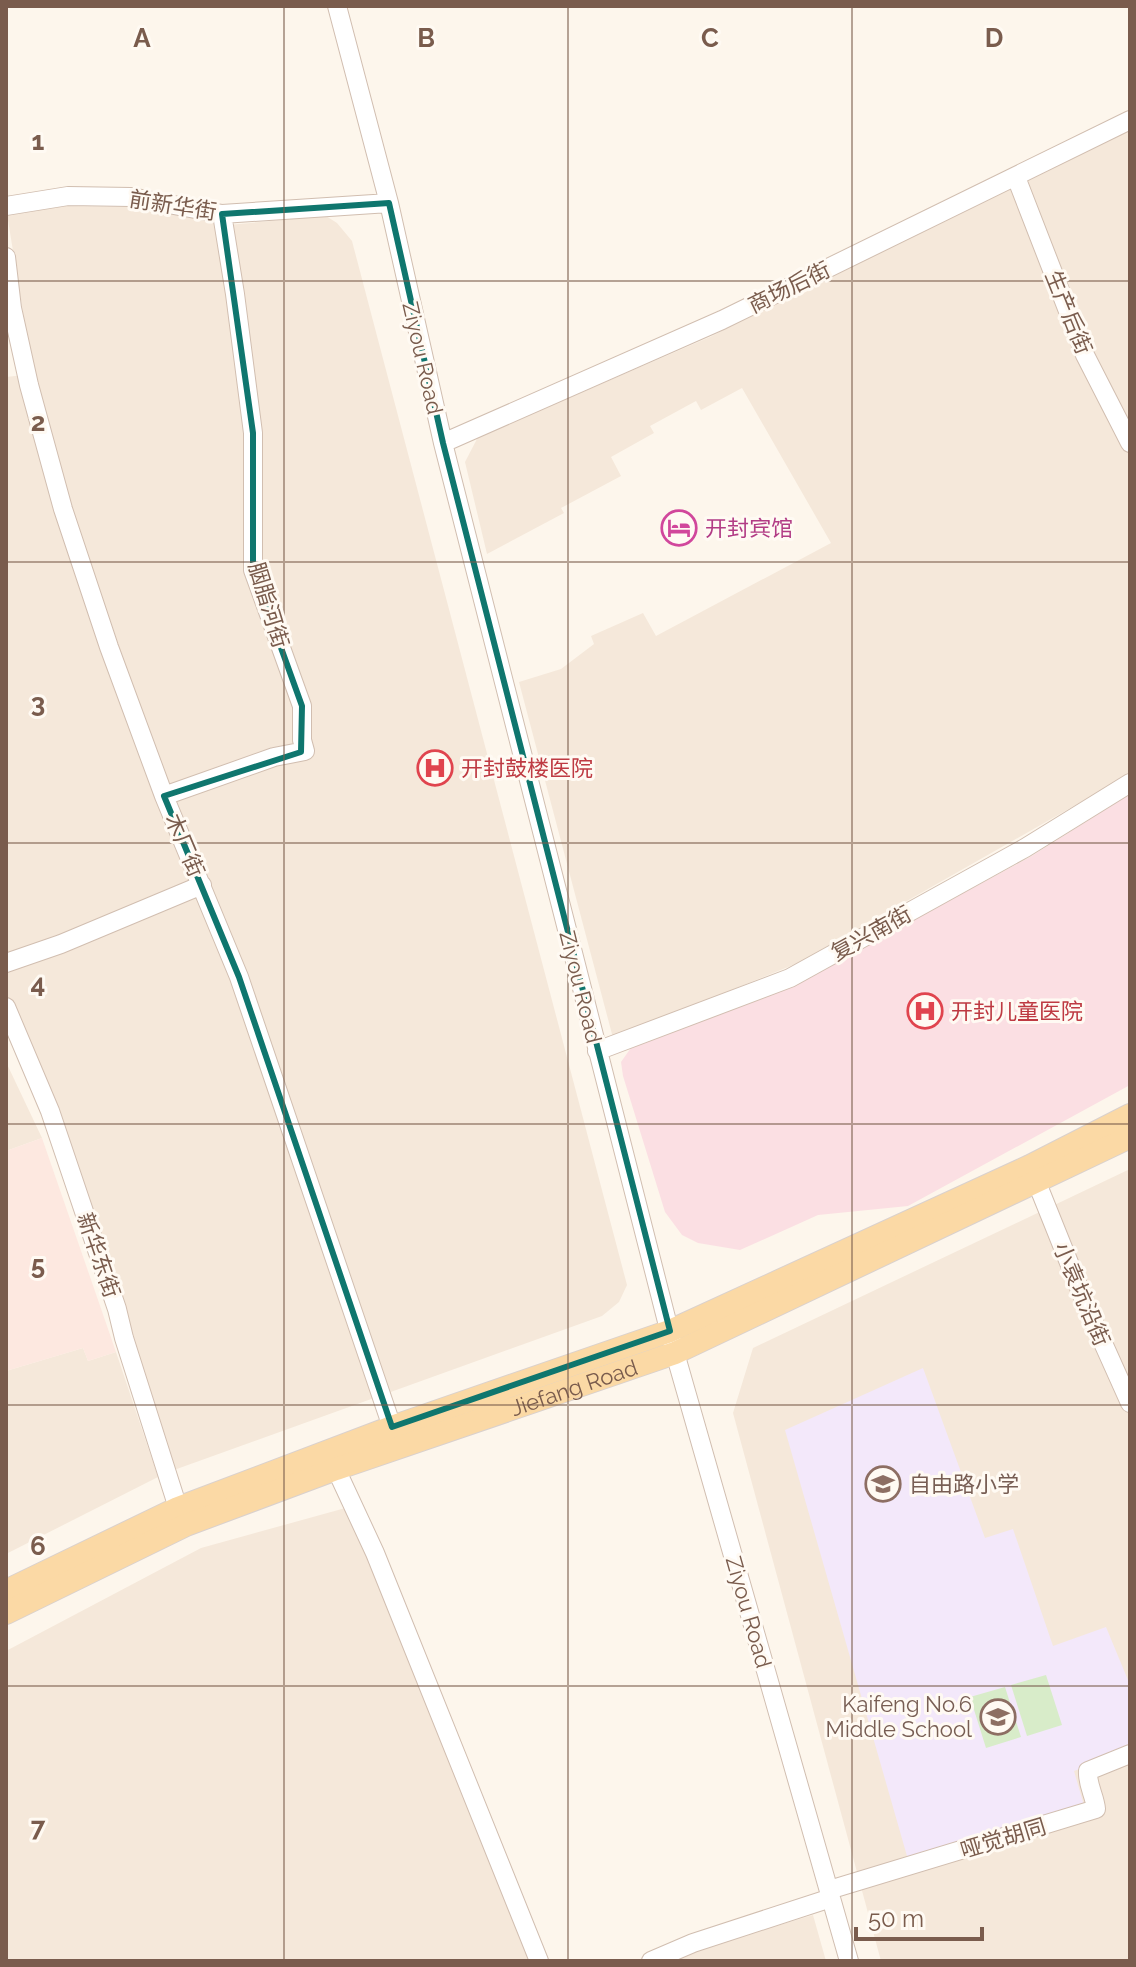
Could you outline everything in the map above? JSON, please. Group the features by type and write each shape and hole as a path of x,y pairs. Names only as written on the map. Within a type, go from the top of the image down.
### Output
{"main road":[{"name":"Jiefang Road","path":"6,1591 178,1508 392,1427 670,1331 1030,1166 1130,1115"},
{"name":"Jiefang Road","path":"6,1613 186,1525 336,1469 675,1353 1130,1137"}],"street":[{"name":"Ziyou Road","path":"337,6 389,203 443,443 675,1353 849,1961"},
{"name":"商场后街","path":"443,443 722,320 1130,120"},
{"name":"生产后街","path":"1016,177 1085,355 1130,443"},
{"name":"前新华街","path":"6,206 68,196 131,197 222,214 389,203"},
{"name":"胭脂河街","path":"164,796 274,757 305,751 302,706 253,570 253,433 222,214"},
{"name":"木厂街","path":"6,257 16,368 109,647 164,796 239,977 392,1427"},
{"name":"复兴南街","path":"597,1051 790,978 1025,848 1130,783"},
{"path":"6,963 61,944 202,885"},
{"name":"新华东街","path":"6,1007 50,1111 117,1309 178,1508"},
{"name":"小袁坑沿街","path":"1037,1183 1130,1403"},
{"path":"336,1469 375,1553 539,1961"},
{"name":"哑觉胡同","path":"830,1894 1096,1809 1088,1771 1130,1754"},
{"path":"651,1961 830,1894"}],"highlighted area":[{"path":"389,203 443,443 670,1331 392,1427 239,977 164,796 301,752 302,706 253,570 253,433 222,214"}],"shaded area":[{"path":"1130,124 1130,774 798,963 613,1038 519,682 561,669 594,644 591,636 643,613 656,636 831,543 742,388 701,410 696,401 650,426 654,433 611,457 621,476 561,508 564,513 487,554 465,462 478,437 710,337"},
{"path":"65,206 135,207 228,225 326,216 337,223 352,241 627,1285 619,1302 602,1316 174,1470 41,1075 6,993 6,377 33,374 7,214"},
{"name":"开封儿童医院","path":"1130,794 1130,1085 908,1206 818,1215 740,1250 698,1243 682,1235 665,1212 623,1076 621,1062 633,1045 796,983 1030,857"},
{"path":"6,1062 42,1138 6,1151"},
{"path":"42,1138 116,1352 88,1361 83,1348 6,1371 6,1151"},
{"path":"1130,1169 1130,1961 881,1961 733,1413 753,1348"},
{"path":"83,1348 88,1361 116,1352 158,1477 6,1554 6,1371"},
{"name":"Kaifeng No.6 Middle School","path":"923,1368 985,1538 1013,1529 1053,1646 1106,1627 1130,1685 1130,1750 1074,1771 1085,1809 909,1863 785,1430"},
{"path":"349,1507 532,1961 6,1961 6,1651 201,1548"},
{"path":"813,1915 826,1961 669,1961 692,1951"}],"green space":[{"path":"1046,1675 1062,1725 1027,1736 1011,1685"},
{"path":"1005,1687 1021,1737 986,1748 970,1697"}],"place":[{"name":"开封宾馆","path":"679,528"},
{"name":"开封鼓楼医院","path":"435,768"},
{"name":"开封儿童医院","path":"925,1011"},
{"name":"自由路小学","path":"883,1484"},
{"name":"Kaifeng No.6 Middle School","path":"998,1717"}]}
